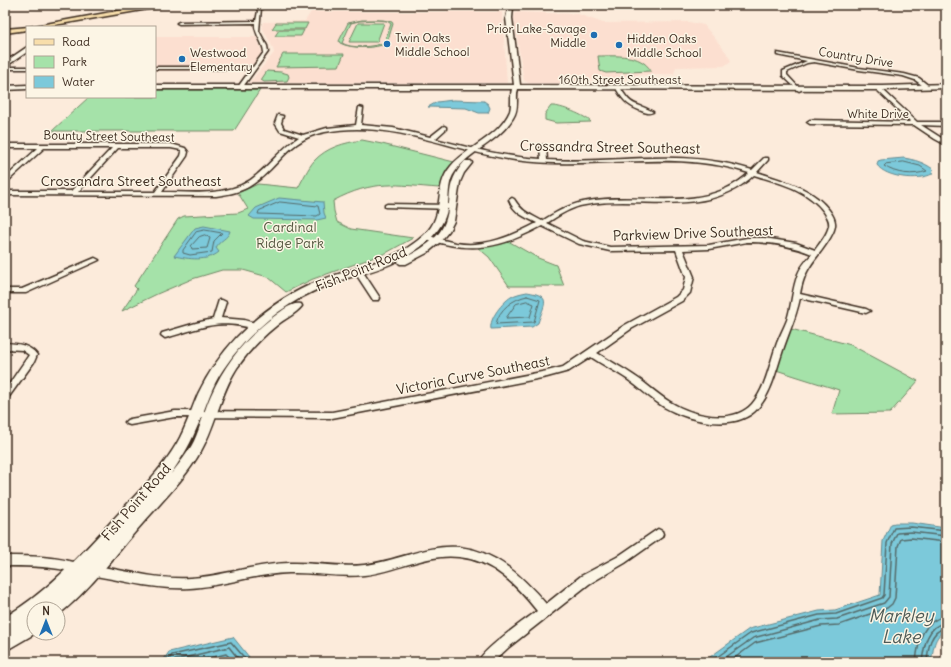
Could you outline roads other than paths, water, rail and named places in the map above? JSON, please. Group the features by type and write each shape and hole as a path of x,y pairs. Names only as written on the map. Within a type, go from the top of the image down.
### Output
{"main road":[{"path":"44,26 160,5"},
{"path":"5,32 26,28"}],"street":[{"path":"240,87 266,52 266,47 258,33 258,22 261,10 258,5"},
{"name":"Fish Point Road","path":"62,601 73,592 174,479 194,453 223,382 233,365 246,348 262,332 307,299 395,258 431,239 447,207 444,185 448,176 454,168 478,151 509,119 515,105 517,89 509,18 510,5"},
{"path":"179,23 258,22"},
{"path":"5,65 26,50"},
{"name":"Country Drive","path":"779,54 859,69 906,75 916,79 928,87"},
{"path":"5,59 13,59"},
{"path":"797,89 785,76 785,72 806,62 814,61"},
{"path":"5,68 26,68"},
{"path":"156,68 254,68"},
{"name":"160th Street Southeast","path":"156,87 294,87 301,89 880,90 946,87"},
{"name":"160th Street Southeast","path":"517,89 620,90 946,87"},
{"path":"5,88 26,88"},
{"path":"620,90 625,101 630,105 650,112"},
{"path":"880,90 915,123 934,138 946,143"},
{"path":"358,126 361,108"},
{"path":"280,116 278,123 282,130 303,138"},
{"name":"White Drive","path":"810,122 946,124"},
{"name":"Crossandra Street Southeast","path":"5,193 216,194 233,192 248,186 257,179 286,149 303,138 328,129 358,126 387,128 506,157 544,161 693,160 723,163 800,188 821,203 832,220 831,230 802,272 792,316 780,343 764,391 755,406 746,414 728,419 711,419 686,413 671,407 635,380 591,354"},
{"path":"431,139 444,128"},
{"name":"Bounty Street Southeast","path":"5,146 171,146 183,149 185,152 184,156 157,194"},
{"path":"5,181 43,146"},
{"path":"73,193 116,146"},
{"path":"543,147 544,161"},
{"path":"431,239 451,245 483,247 514,238 568,208 584,203 683,200 716,195 740,184 766,159"},
{"name":"Parkview Drive Southeast","path":"512,200 514,207 525,215 581,243 595,247 610,249 710,247 747,240 764,240 796,245 816,252"},
{"path":"387,206 447,207"},
{"name":"Victoria Curve Southeast","path":"130,422 175,414 332,415 547,374 566,369 591,354 628,327 679,299 688,291 690,277 679,248"},
{"path":"5,291 22,291 95,260"},
{"path":"360,274 376,298"},
{"name":"Fish Point Road","path":"5,626 39,603 76,569 160,477 187,438 204,394 221,364 236,345 255,326 277,309 311,289 332,279 360,274"},
{"path":"796,295 866,311"},
{"path":"216,322 222,302"},
{"path":"165,335 192,326 216,322 238,321 255,326"},
{"path":"5,346 23,347 30,350 33,355 5,396"},
{"path":"484,662 585,580 621,560 658,534"},
{"path":"5,561 38,561 147,581 189,583 272,569 293,568 366,571 424,555 453,552 472,554 496,564 514,576 545,612"},
{"path":"5,643 26,630"}],"water":[{"path":"453,100 484,101 490,108 488,113 479,113 466,108 428,107 437,102"},
{"path":"904,158 919,162 933,169 932,174 911,178 903,177 888,173 877,165 878,161 881,160"},
{"path":"279,198 323,202 326,218 317,220 254,219 249,216 256,208"},
{"path":"204,226 230,231 229,234 217,245 216,248 219,252 209,257 198,259 174,256 195,228"},
{"path":"527,292 541,296 543,299 544,306 538,323 532,327 491,329 494,315 504,303 513,296"},
{"name":"Markley Lake","path":"912,523 946,528 946,630 936,640 931,662 703,662 749,629 819,611 835,610 880,595 883,541 891,524"},
{"path":"233,637 253,662 162,662 169,652"}],"place":[{"name":"Prior Lake-Savage Middle","path":"594,35"},
{"name":"Twin Oaks Middle School","path":"387,44"},
{"name":"Hidden Oaks Middle School","path":"619,45"},
{"name":"Westwood Elementary","path":"182,59"}],"park label":[{"name":"Cardinal Ridge Park","path":"290,236"}]}
